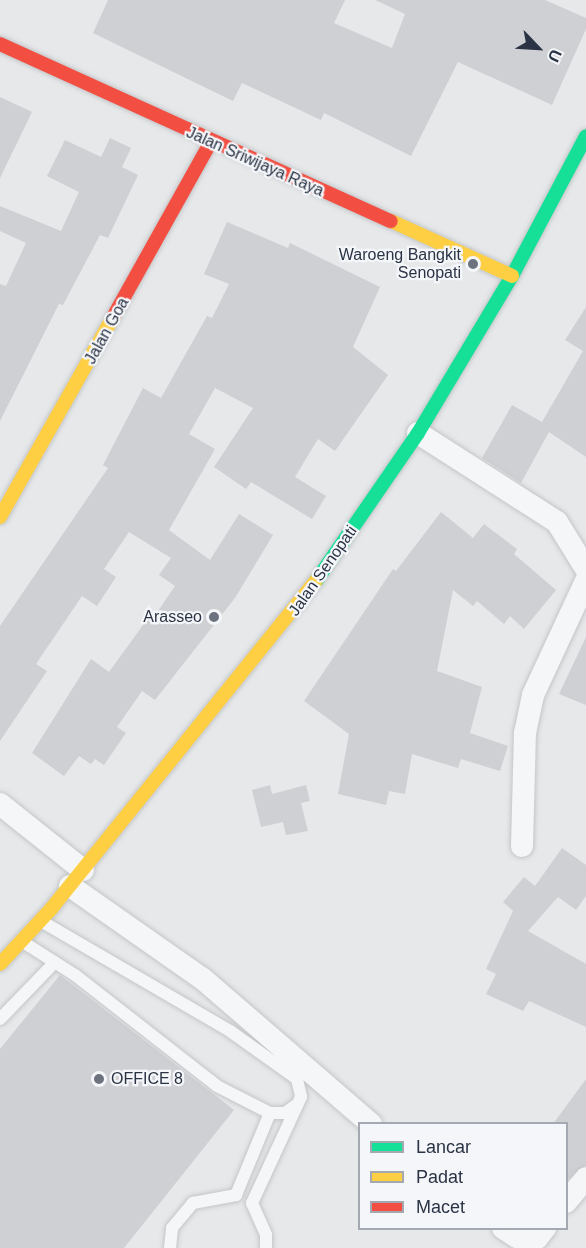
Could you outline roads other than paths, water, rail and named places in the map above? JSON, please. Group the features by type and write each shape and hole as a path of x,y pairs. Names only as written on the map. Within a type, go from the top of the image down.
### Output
{"main road":[{"name":"Jalan Sriwijaya Raya","path":"0,44 211,142 512,276"},
{"name":"Jalan Senopati","path":"0,964 22,942 76,878 296,610 418,433 512,276 586,136"},
{"name":"Jalan Goa","path":"0,517 211,142"}],"street":[{"path":"418,433 556,522 586,569"},
{"path":"522,846 525,733 533,694 586,581"},
{"path":"0,804 76,878 203,979 369,1122"},
{"path":"568,1201 586,1178"},
{"path":"506,1230 517,1237 541,1233"}],"lane":[{"path":"40,921 230,1031 297,1079 301,1098 252,1203 266,1235 266,1248"},
{"path":"22,942 55,962 217,1086 270,1113 289,1111 301,1098"},
{"path":"0,1019 55,962"},
{"path":"170,1248 172,1228 193,1203 236,1195 270,1113"}],"place":[{"name":"Waroeng Bangkit Senopati","path":"473,264"},
{"name":"Arasseo","path":"214,617"},
{"name":"OFFICE 8","path":"99,1079"}]}
